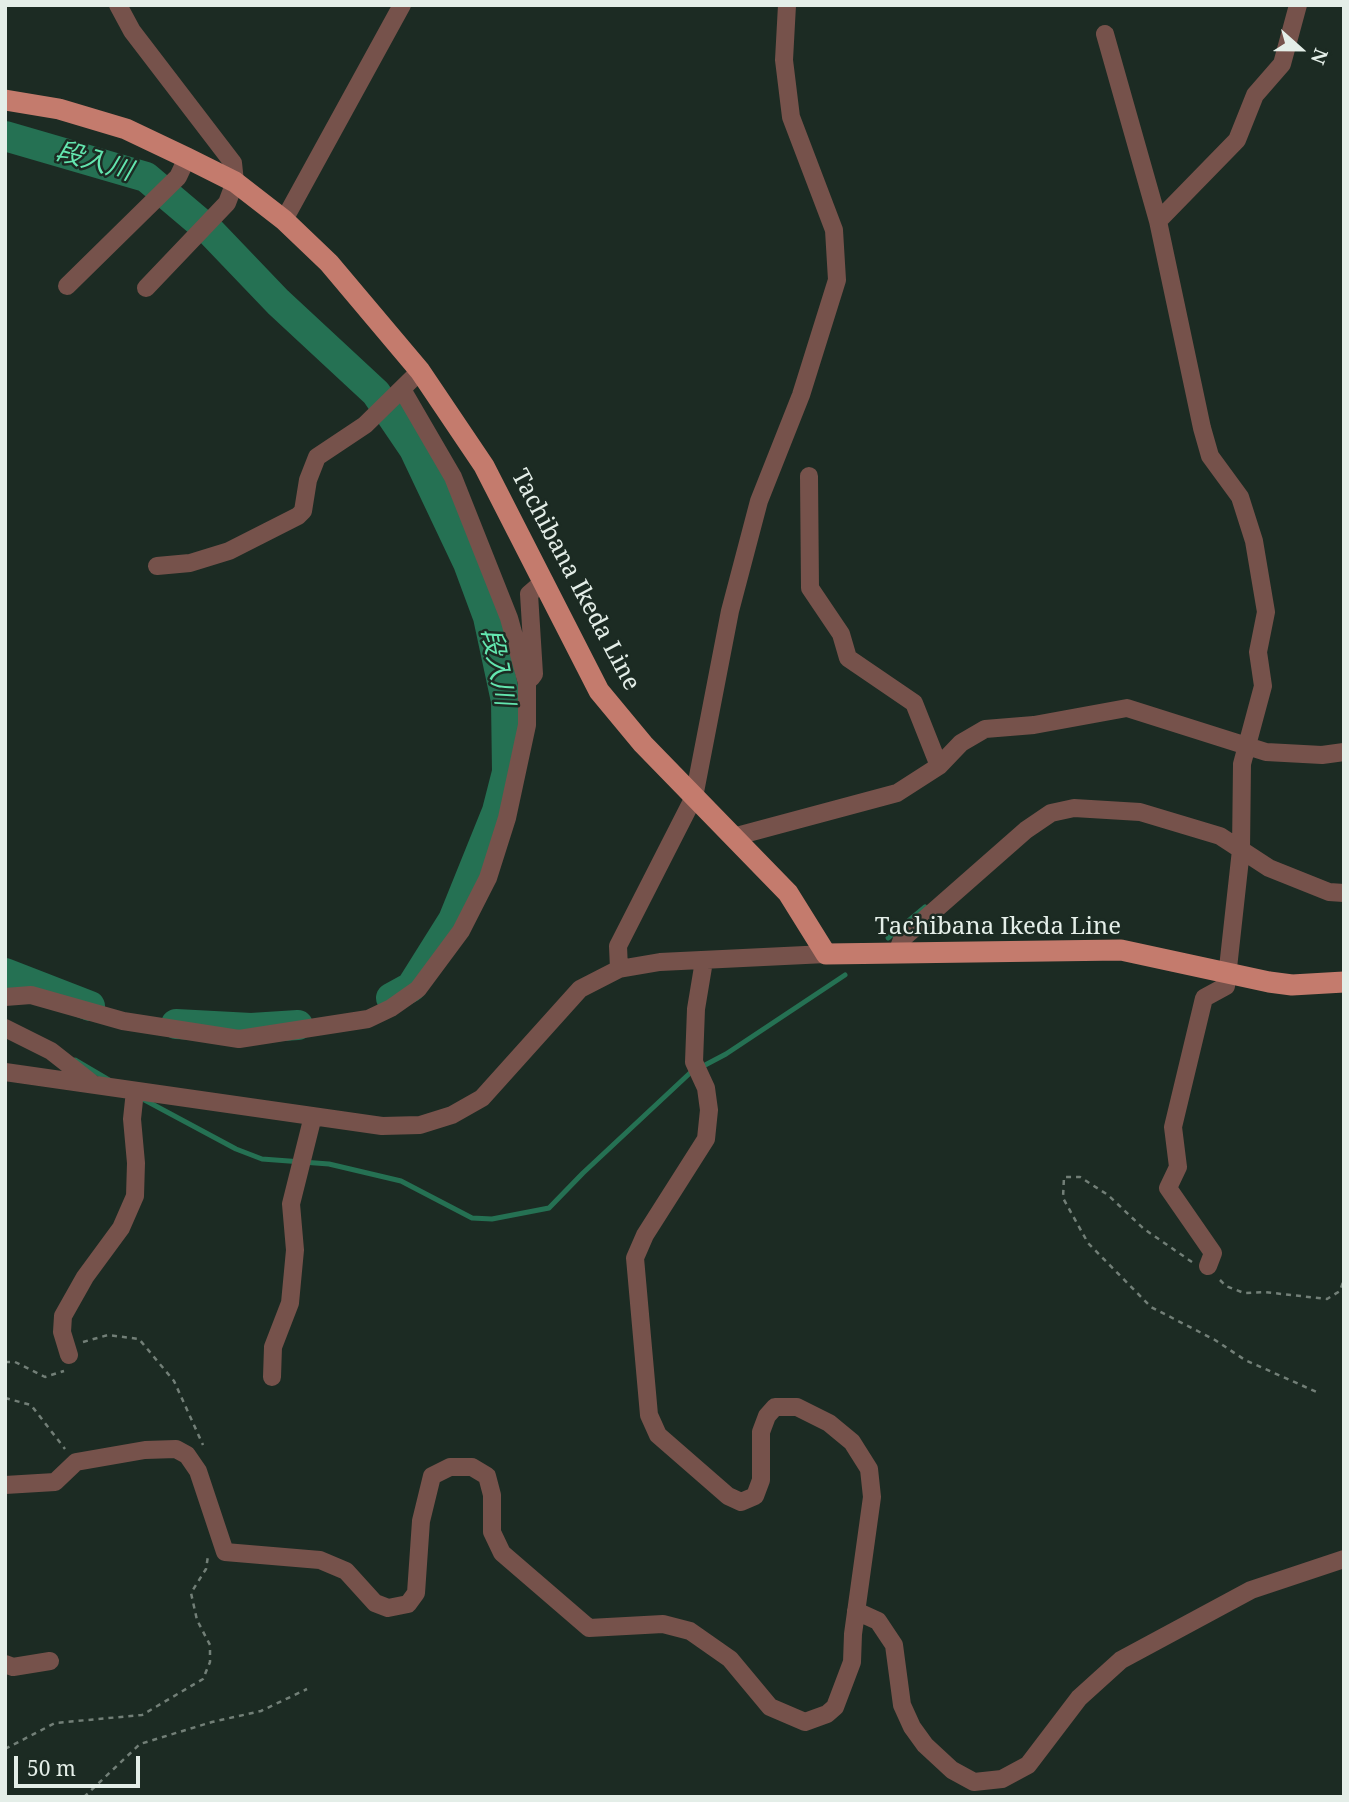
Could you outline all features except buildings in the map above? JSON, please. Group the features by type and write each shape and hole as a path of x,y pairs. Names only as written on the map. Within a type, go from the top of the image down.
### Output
{"main road":[{"name":"Tachibana Ikeda Line","path":"5,100 59,108 126,129 235,182 284,220 328,263 420,371 484,466 599,691 694,797 788,893 826,954 1121,950 1292,985 1344,982"}],"street":[{"path":"118,5 132,31 233,163 235,182 227,204 146,288"},
{"path":"284,220 402,5"},
{"path":"619,968 618,946 694,797 730,611 759,501 801,395 837,280 834,230 791,117 784,60 788,5"},
{"path":"1158,221 1237,140 1255,95 1282,64 1298,5"},
{"path":"1105,34 1158,221 1202,428 1210,456 1240,497 1254,541 1266,612 1258,652 1263,686 1242,764 1241,850 1226,986 1204,998 1173,1127 1178,1167 1168,1188 1213,1253 1208,1266"},
{"path":"67,286 178,177 187,158"},
{"path":"157,566 190,563 229,551 298,516 303,511 308,480 317,457 365,425 403,391 420,371"},
{"path":"5,997 31,995 123,1021 239,1038 368,1019 391,1008 418,989 461,931 488,878 516,782 527,725 527,683 509,618 453,477 403,391"},
{"path":"809,476 810,588 841,634 848,659 914,703 939,766"},
{"path":"527,683 534,674 529,594 544,581"},
{"path":"733,837 897,793 939,766 961,743 985,729 1034,725 1127,708 1266,752 1301,755 1344,752"},
{"path":"897,954 902,939 1026,830 1051,813 1074,808 1140,812 1220,836 1269,868 1329,892 1344,893"},
{"path":"5,1072 382,1126 420,1125 452,1115 482,1098 580,989 619,968 660,962 826,954"},
{"path":"5,1485 55,1482 76,1462 176,1449 187,1455 198,1471 225,1552 320,1560 346,1572 375,1603 388,1608 408,1604 416,1593 421,1521 432,1476 450,1467 472,1467 487,1476 492,1495 492,1532 502,1553 589,1628 663,1624 690,1631 730,1659 770,1707 805,1722 827,1714 835,1707 852,1662 856,1611 872,1497 869,1469 852,1442 829,1423 797,1408 775,1407 767,1416 761,1432 761,1480 755,1496 741,1502 728,1496 658,1435 649,1415 635,1258 645,1235 706,1139 709,1110 706,1088 694,1062 696,1009 704,961"},
{"path":"5,1028 51,1051 94,1084"},
{"path":"68,1350 62,1332 63,1316 85,1277 121,1228 135,1196 136,1163 132,1119 135,1091"},
{"path":"272,1377 273,1346 290,1303 295,1250 291,1204 313,1116"},
{"path":"856,1611 878,1621 894,1645 902,1705 912,1727 925,1745 951,1770 974,1782 1002,1779 1028,1765 1079,1699 1121,1660 1251,1590 1344,1559"},
{"path":"5,1664 13,1667 50,1661"}],"path":[{"path":"1320,1393 1245,1360 1214,1340 1151,1307 1088,1243 1063,1198 1064,1177 1080,1177 1108,1195 1154,1236 1194,1263 1208,1266 1226,1286 1244,1293 1264,1292 1327,1299 1340,1291 1344,1279"},
{"path":"5,1362 15,1362 45,1377 64,1371 68,1350 108,1335 139,1339 174,1381 205,1450"},
{"path":"5,1398 31,1405 76,1462"},
{"path":"5,1749 55,1723 142,1715 203,1679 210,1662 210,1644 197,1620 191,1593 206,1569 215,1521"},
{"path":"84,1797 140,1744 212,1722 261,1711 307,1689"}],"waterway":[{"name":"段入川","path":"5,136 146,177 211,232 278,302 376,393 414,449 468,563 488,617 506,701 507,772 497,811 453,920 411,987 391,998"},
{"path":"888,938 925,907"},
{"name":"段入川","path":"5,973 90,1006"},
{"path":"139,1097 236,1149 262,1159 329,1164 401,1181 472,1218 492,1219 549,1208 690,1073 726,1054 845,975"},
{"name":"段入川","path":"176,1024 251,1028 298,1025"},
{"path":"75,1060 109,1080"}]}
